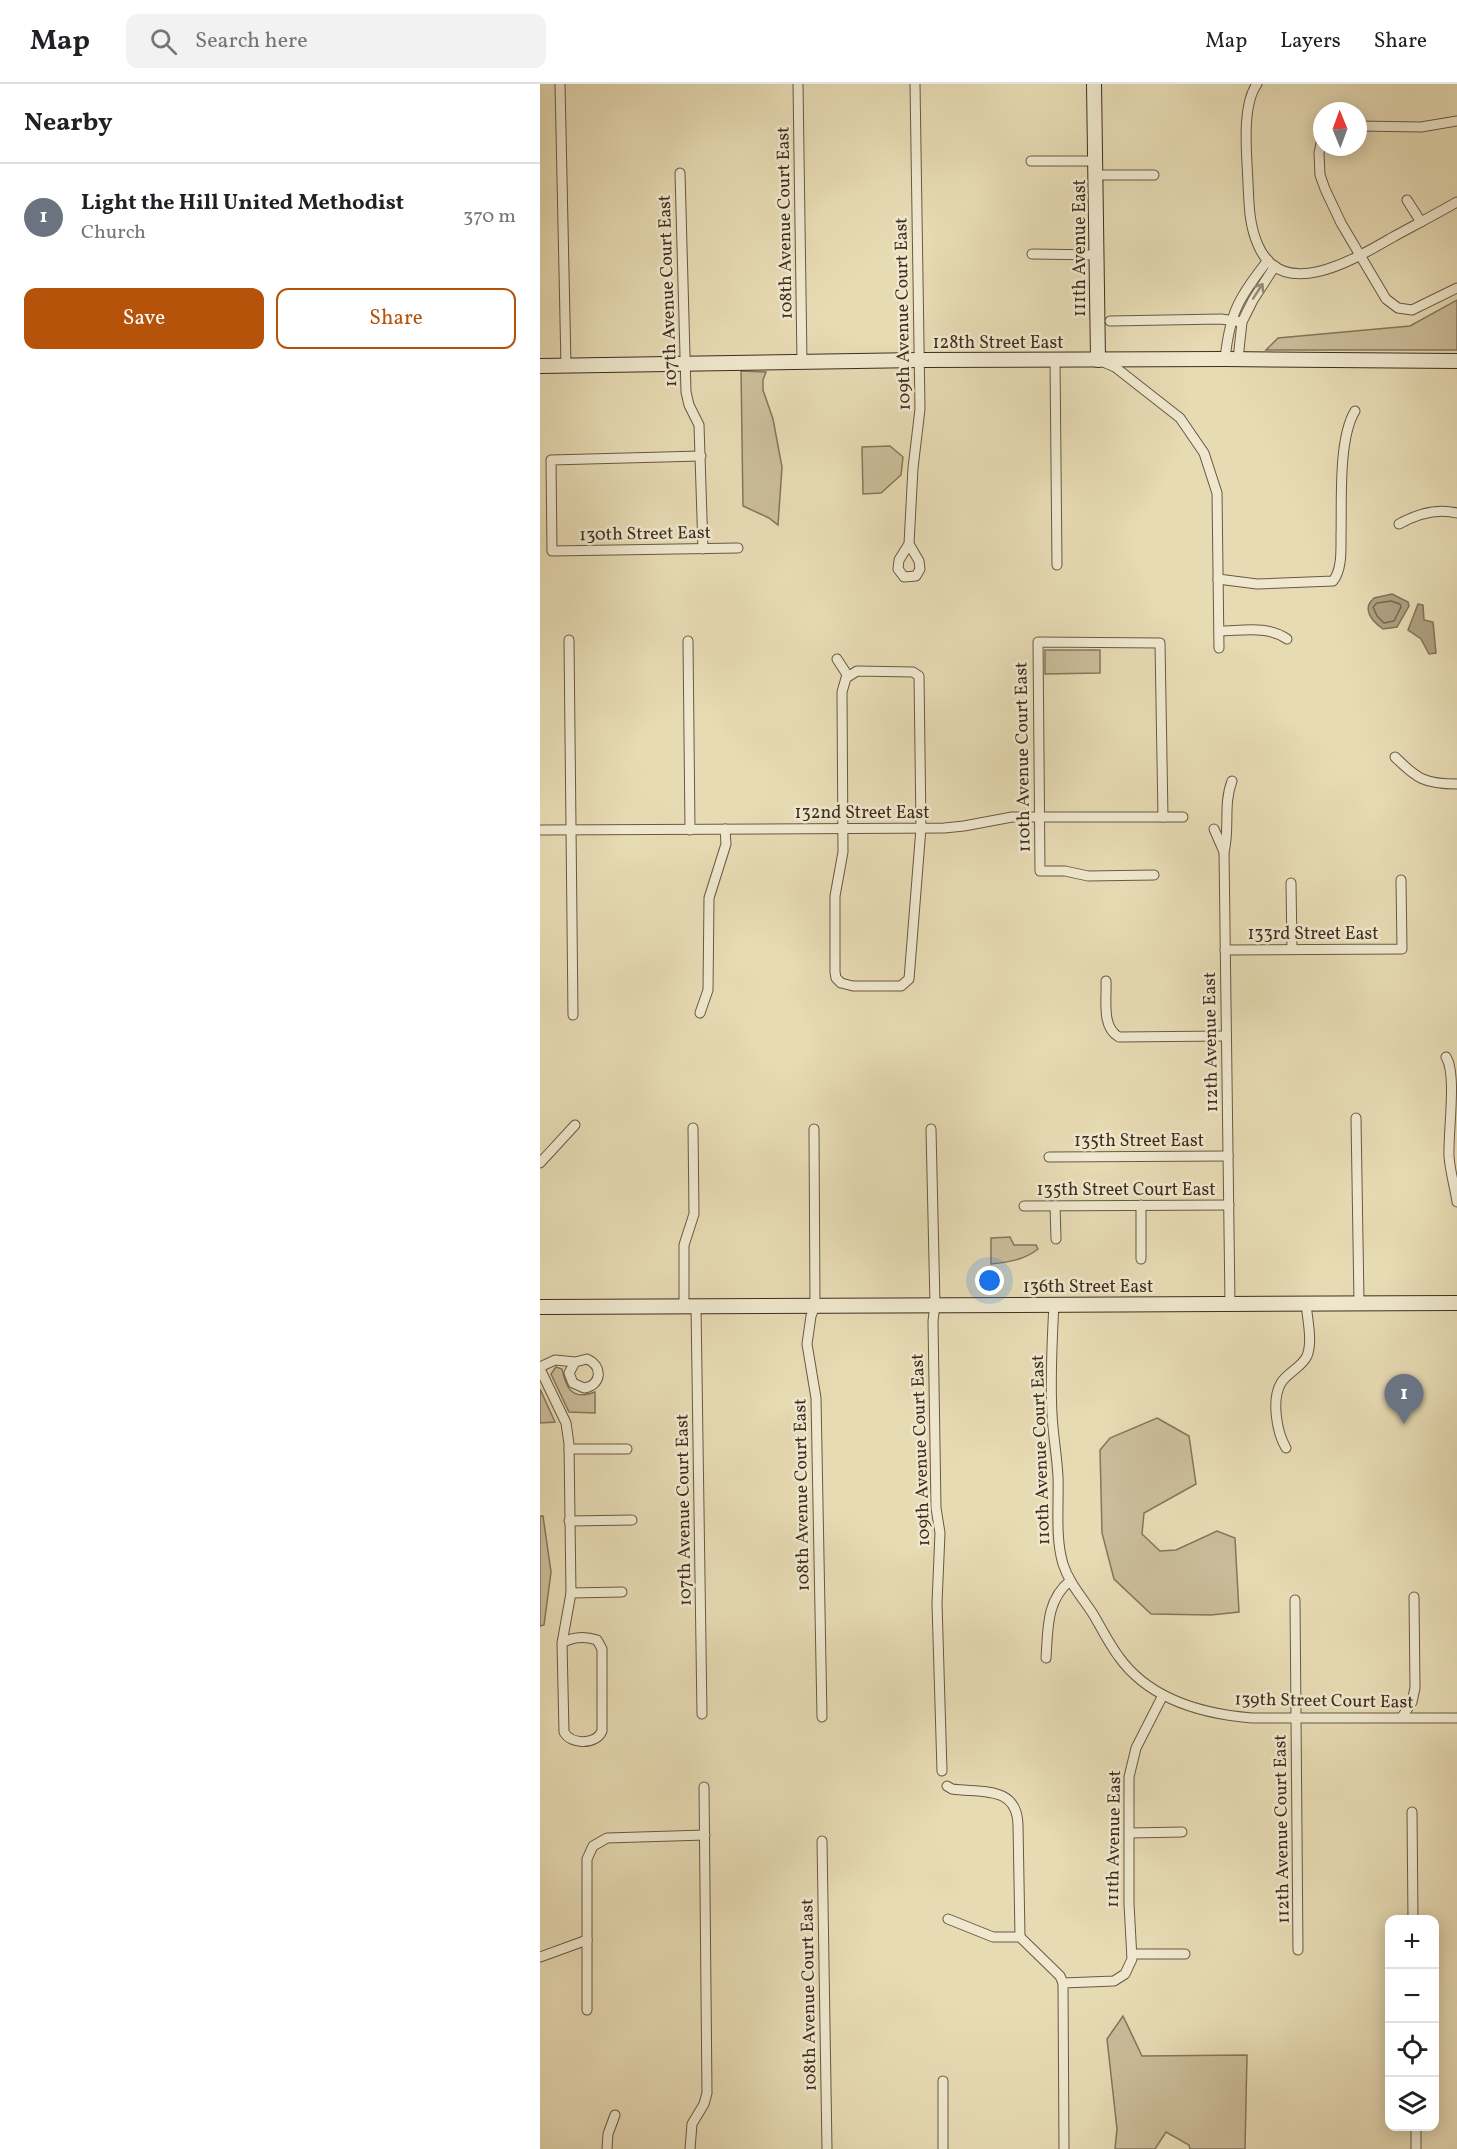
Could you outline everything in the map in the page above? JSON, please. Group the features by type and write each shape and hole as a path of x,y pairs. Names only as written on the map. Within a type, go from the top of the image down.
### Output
{"street":[{"path":"560,84 566,366"},
{"name":"108th Avenue Court East","path":"798,84 802,362"},
{"name":"109th Avenue Court East","path":"909,544 920,413 915,84"},
{"name":"111th Avenue East","path":"1095,84 1098,360"},
{"path":"1254,85 1247,126 1250,209 1259,247 1272,263 1301,273 1322,272 1361,255 1457,202"},
{"path":"1367,126 1421,127 1457,121"},
{"path":"1319,156 1320,175 1324,189 1386,299 1402,309 1417,309 1457,288"},
{"path":"1031,161 1154,175"},
{"name":"107th Avenue Court East","path":"680,173 686,392 689,405 699,425 703,549"},
{"path":"1407,200 1421,222"},
{"path":"1032,254 1098,255"},
{"path":"1232,359 1231,320 1238,302 1272,263"},
{"path":"1232,359 1242,322 1272,263"},
{"path":"1110,321 1231,320 1242,322"},
{"name":"128th Street East","path":"540,366 920,360 1457,361"},
{"path":"1055,360 1057,565"},
{"path":"1098,360 1115,367 1180,418 1204,453 1217,493 1219,648"},
{"path":"1218,579 1257,584 1333,581 1338,575 1345,446 1349,425 1355,411"},
{"name":"130th Street East","path":"701,456 551,460 552,551 738,548"},
{"path":"1399,524 1434,511 1457,513"},
{"path":"1219,631 1269,631 1278,633 1287,639"},
{"path":"569,640 573,1015"},
{"path":"688,641 690,830"},
{"name":"110th Avenue Court East","path":"1154,875 1088,876 1065,871 1040,871 1038,642 1160,643 1163,817"},
{"path":"837,659 848,676"},
{"path":"857,671 904,671 919,676 921,828 909,979 901,986 853,986 841,983 836,978 834,911 843,852 842,692 844,681 848,676 857,671"},
{"path":"1395,757 1419,778 1434,783 1457,784"},
{"name":"112th Avenue East","path":"1230,1304 1224,852 1227,839 1228,798 1232,781"},
{"name":"132nd Street East","path":"540,830 921,828 964,826 1012,817 1183,817"},
{"path":"1214,828 1224,852"},
{"path":"700,1013 708,990 709,898 726,844 724,829"},
{"name":"133rd Street East","path":"1225,950 1402,949 1401,880"},
{"path":"1291,883 1292,950"},
{"path":"1106,981 1107,1020 1111,1030 1119,1037 1226,1036"},
{"path":"1446,1057 1451,1062 1454,1078 1455,1096 1450,1120 1449,1146 1457,1202"},
{"path":"1356,1118 1359,1302"},
{"path":"540,1163 575,1125"},
{"name":"107th Avenue Court East","path":"693,1128 694,1214 684,1245 690,1306 702,1714"},
{"name":"108th Avenue Court East","path":"814,1129 816,1306 811,1316 807,1344 816,1398 822,1717"},
{"name":"109th Avenue Court East","path":"931,1129 936,1508 940,1533 938,1603 942,1771"},
{"name":"135th Street East","path":"1049,1157 1228,1156"},
{"path":"1141,1205 1142,1259"},
{"name":"135th Street Court East","path":"1024,1206 1229,1205"},
{"path":"1055,1206 1056,1239"},
{"path":"1286,1448 1276,1421 1278,1391 1282,1382 1307,1355 1309,1338 1306,1303"},
{"name":"136th Street East","path":"540,1307 1457,1303"},
{"name":"110th Avenue Court East","path":"1054,1304 1052,1416 1058,1469 1060,1551 1070,1581"},
{"path":"562,1643 572,1639 587,1638 597,1640 602,1649 602,1731 600,1736 594,1739 572,1740 564,1732 562,1643 571,1593 569,1449 566,1423 540,1368 555,1360 575,1362"},
{"path":"569,1449 627,1449"},
{"path":"569,1521 632,1520"},
{"path":"1046,1658 1053,1602 1058,1591 1070,1581"},
{"name":"139th Street Court East","path":"1070,1581 1120,1659 1146,1684 1162,1695 1198,1709 1230,1716 1457,1718"},
{"path":"571,1593 622,1592"},
{"path":"1402,1717 1412,1702 1415,1688 1414,1597"},
{"name":"112th Avenue Court East","path":"1295,1600 1298,1950"},
{"name":"111th Avenue East","path":"1132,1954 1129,1904 1129,1777 1133,1754 1162,1695"},
{"path":"946,1786 952,1789 993,1792 1001,1795 1011,1802 1018,1816 1020,1936 1060,1976 1063,1983 1064,2149"},
{"path":"690,2149 692,2124 704,2104 707,2093 704,1787"},
{"path":"1412,1812 1413,1915"},
{"path":"1130,1833 1182,1833"},
{"path":"587,2010 587,1859 594,1845 607,1838 705,1835"},
{"name":"108th Avenue Court East","path":"822,1841 827,2149"},
{"path":"948,1919 993,1937 1020,1936"},
{"path":"540,1957 587,1940"},
{"path":"1063,1983 1117,1980 1127,1971 1132,1954 1185,1954"},
{"path":"942,2080 943,2149"},
{"path":"607,2149 608,2134 615,2115"},
{"path":"1416,2131 1416,2149"}],"shaded area":[{"path":"1457,300 1457,350 1266,350 1278,338 1410,326"},
{"path":"741,371 766,372 763,390 773,419 782,467 778,525 769,518 743,506"},
{"path":"890,446 903,457 901,475 881,493 863,494 862,447"},
{"path":"1045,650 1100,650 1100,673 1045,674"},
{"path":"1010,1237 1014,1245 1036,1245 1038,1249 1022,1258 991,1264 991,1238"},
{"path":"556,1367 562,1369 571,1391 581,1395 595,1392 595,1413 569,1412 551,1374"},
{"path":"540,1389 555,1422 540,1423"},
{"path":"1157,1418 1189,1436 1196,1484 1144,1513 1142,1534 1160,1551 1176,1550 1217,1531 1235,1538 1239,1612 1211,1615 1151,1614 1114,1579 1102,1533 1100,1450 1110,1438"},
{"path":"540,1516 543,1516 551,1572 544,1625 540,1626"},
{"path":"1123,2016 1142,2056 1247,2055 1245,2149 1190,2149 1189,2145 1166,2132 1155,2149 1115,2149 1117,2129 1107,2039"}],"water":[{"path":"1392,594 1408,602 1409,606 1397,627 1383,629 1372,619 1368,606 1374,598"},
{"path":"1418,604 1423,605 1424,620 1433,622 1436,653 1429,654 1421,639 1408,630"}],"place":[{"name":"Light the Hill United Methodist","path":"1404,1424"}]}
